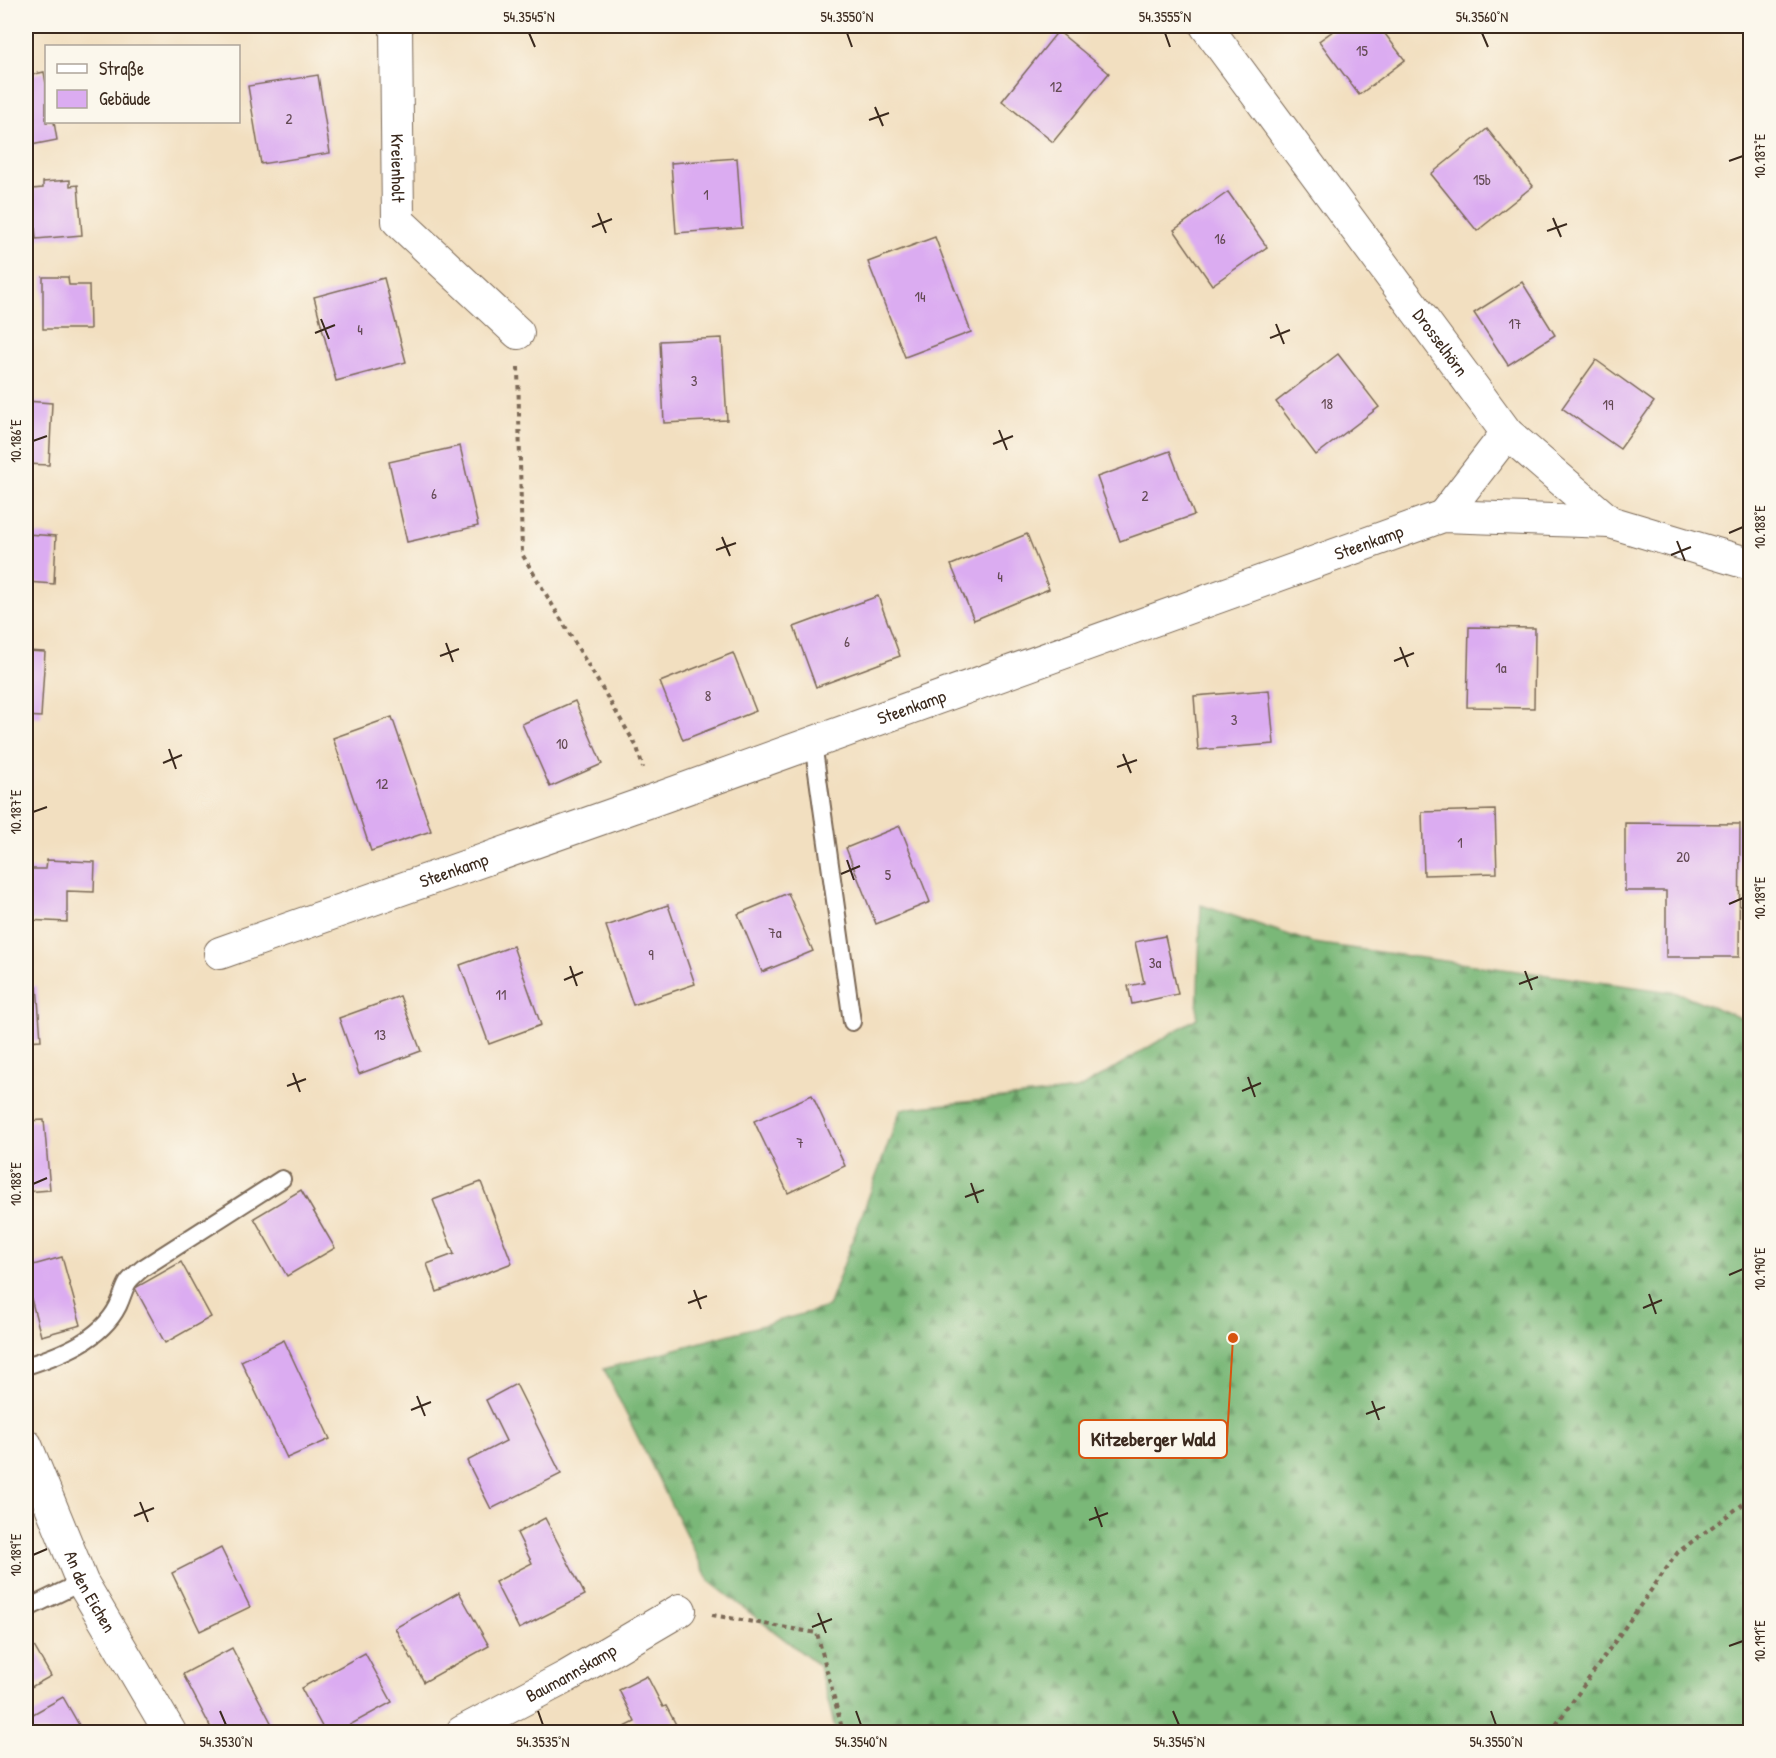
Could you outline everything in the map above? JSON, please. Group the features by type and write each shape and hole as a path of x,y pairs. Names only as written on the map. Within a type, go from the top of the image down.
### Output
{"street":[{"name":"Kreienholt","path":"396,26 398,221 518,333"},
{"name":"Drosselhörn","path":"1206,26 1507,433 1610,522 1750,564"},
{"path":"1443,516 1507,433"},
{"name":"Steenkamp","path":"220,953 651,801 1443,516 1610,522"},
{"name":"An den Eichen","path":"26,1445 82,1582 170,1732"},
{"name":"Baumannskamp","path":"462,1732 566,1677 680,1610"}],"lane":[{"path":"813,743 852,1022"},
{"path":"26,1366 60,1354 102,1329 118,1306 126,1281 282,1179"},
{"path":"26,1609 82,1582"}],"path":[{"path":"518,333 522,554 637,747 651,801"},
{"path":"1551,1732 1678,1552 1750,1499"},
{"path":"680,1610 817,1633 843,1732"}],"green space":[{"path":"1201,905 1313,943 1679,993 1750,1022 1750,1732 836,1732 819,1666 709,1581 604,1369 828,1307 901,1109 1078,1090 1197,1018"}],"building":[{"path":"1340,26 1379,26 1405,60 1359,95 1319,41"},
{"path":"1058,31 1109,73 1053,142 1002,101"},
{"path":"44,72 45,123 54,123 57,140 26,146 26,76"},
{"path":"318,75 330,153 261,164 248,86"},
{"path":"1487,129 1533,186 1477,231 1431,174"},
{"path":"737,158 742,228 676,233 671,163"},
{"path":"70,180 70,186 78,185 82,235 36,239 32,189 43,188 43,182"},
{"path":"1228,192 1267,247 1212,285 1174,230"},
{"path":"935,237 971,332 905,357 868,262"},
{"path":"43,277 68,277 69,285 89,285 90,329 43,329"},
{"path":"384,278 406,362 336,381 314,297"},
{"path":"1522,282 1555,335 1508,365 1474,313"},
{"path":"722,338 727,420 664,423 660,341"},
{"path":"1338,354 1379,407 1316,455 1276,402"},
{"path":"1596,360 1654,402 1620,449 1562,408"},
{"path":"26,401 52,403 49,465 26,464"},
{"path":"460,446 478,526 407,542 389,462"},
{"path":"1170,451 1194,515 1120,541 1097,477"},
{"path":"26,534 56,536 54,584 26,582"},
{"path":"1027,534 1049,589 974,620 951,565"},
{"path":"878,596 900,656 816,687 794,627"},
{"path":"1469,627 1535,628 1534,708 1467,707"},
{"path":"26,651 45,652 41,717 26,716"},
{"path":"733,653 756,711 683,740 660,682"},
{"path":"1269,690 1274,744 1198,750 1194,696"},
{"path":"575,701 602,764 550,787 522,724"},
{"path":"392,717 431,831 371,851 333,738"},
{"path":"26,763 32,763 30,820 26,820"},
{"path":"1495,810 1497,873 1424,875 1422,812"},
{"path":"1625,823 1740,824 1739,957 1666,957 1666,891 1625,891"},
{"path":"900,826 930,902 876,924 846,848"},
{"path":"47,860 95,862 94,892 67,891 67,922 26,920 26,869 46,869"},
{"path":"788,893 813,951 762,972 738,914"},
{"path":"668,905 695,984 633,1005 606,926"},
{"path":"1165,936 1178,994 1132,1004 1128,986 1144,983 1135,942"},
{"path":"513,946 541,1025 489,1044 460,965"},
{"path":"37,986 41,1040 26,1041 26,987"},
{"path":"400,996 421,1051 359,1074 339,1018"},
{"path":"812,1095 845,1166 788,1193 754,1121"},
{"path":"44,1120 50,1190 26,1192 26,1121"},
{"path":"481,1182 512,1263 437,1292 427,1264 454,1254 433,1200"},
{"path":"301,1190 335,1248 287,1276 254,1218"},
{"path":"62,1257 81,1325 41,1336 26,1280 26,1267"},
{"path":"181,1262 211,1317 165,1343 135,1288"},
{"path":"284,1340 330,1439 287,1458 241,1361"},
{"path":"516,1384 561,1474 491,1509 467,1461 506,1441 486,1400"},
{"path":"545,1518 585,1595 519,1629 495,1582 532,1563 517,1533"},
{"path":"221,1548 250,1607 200,1631 172,1573"},
{"path":"459,1592 489,1646 424,1682 395,1628"},
{"path":"26,1635 51,1676 26,1690"},
{"path":"232,1648 275,1730 270,1732 213,1732 183,1674"},
{"path":"365,1653 392,1702 337,1732 325,1732 301,1688"},
{"path":"647,1676 663,1707 666,1706 680,1732 615,1732 635,1722 619,1690"},
{"path":"63,1697 83,1732 26,1732 26,1718"}],"place":[{"name":"Kitzeberger Wald","path":"1233,1338"}]}
